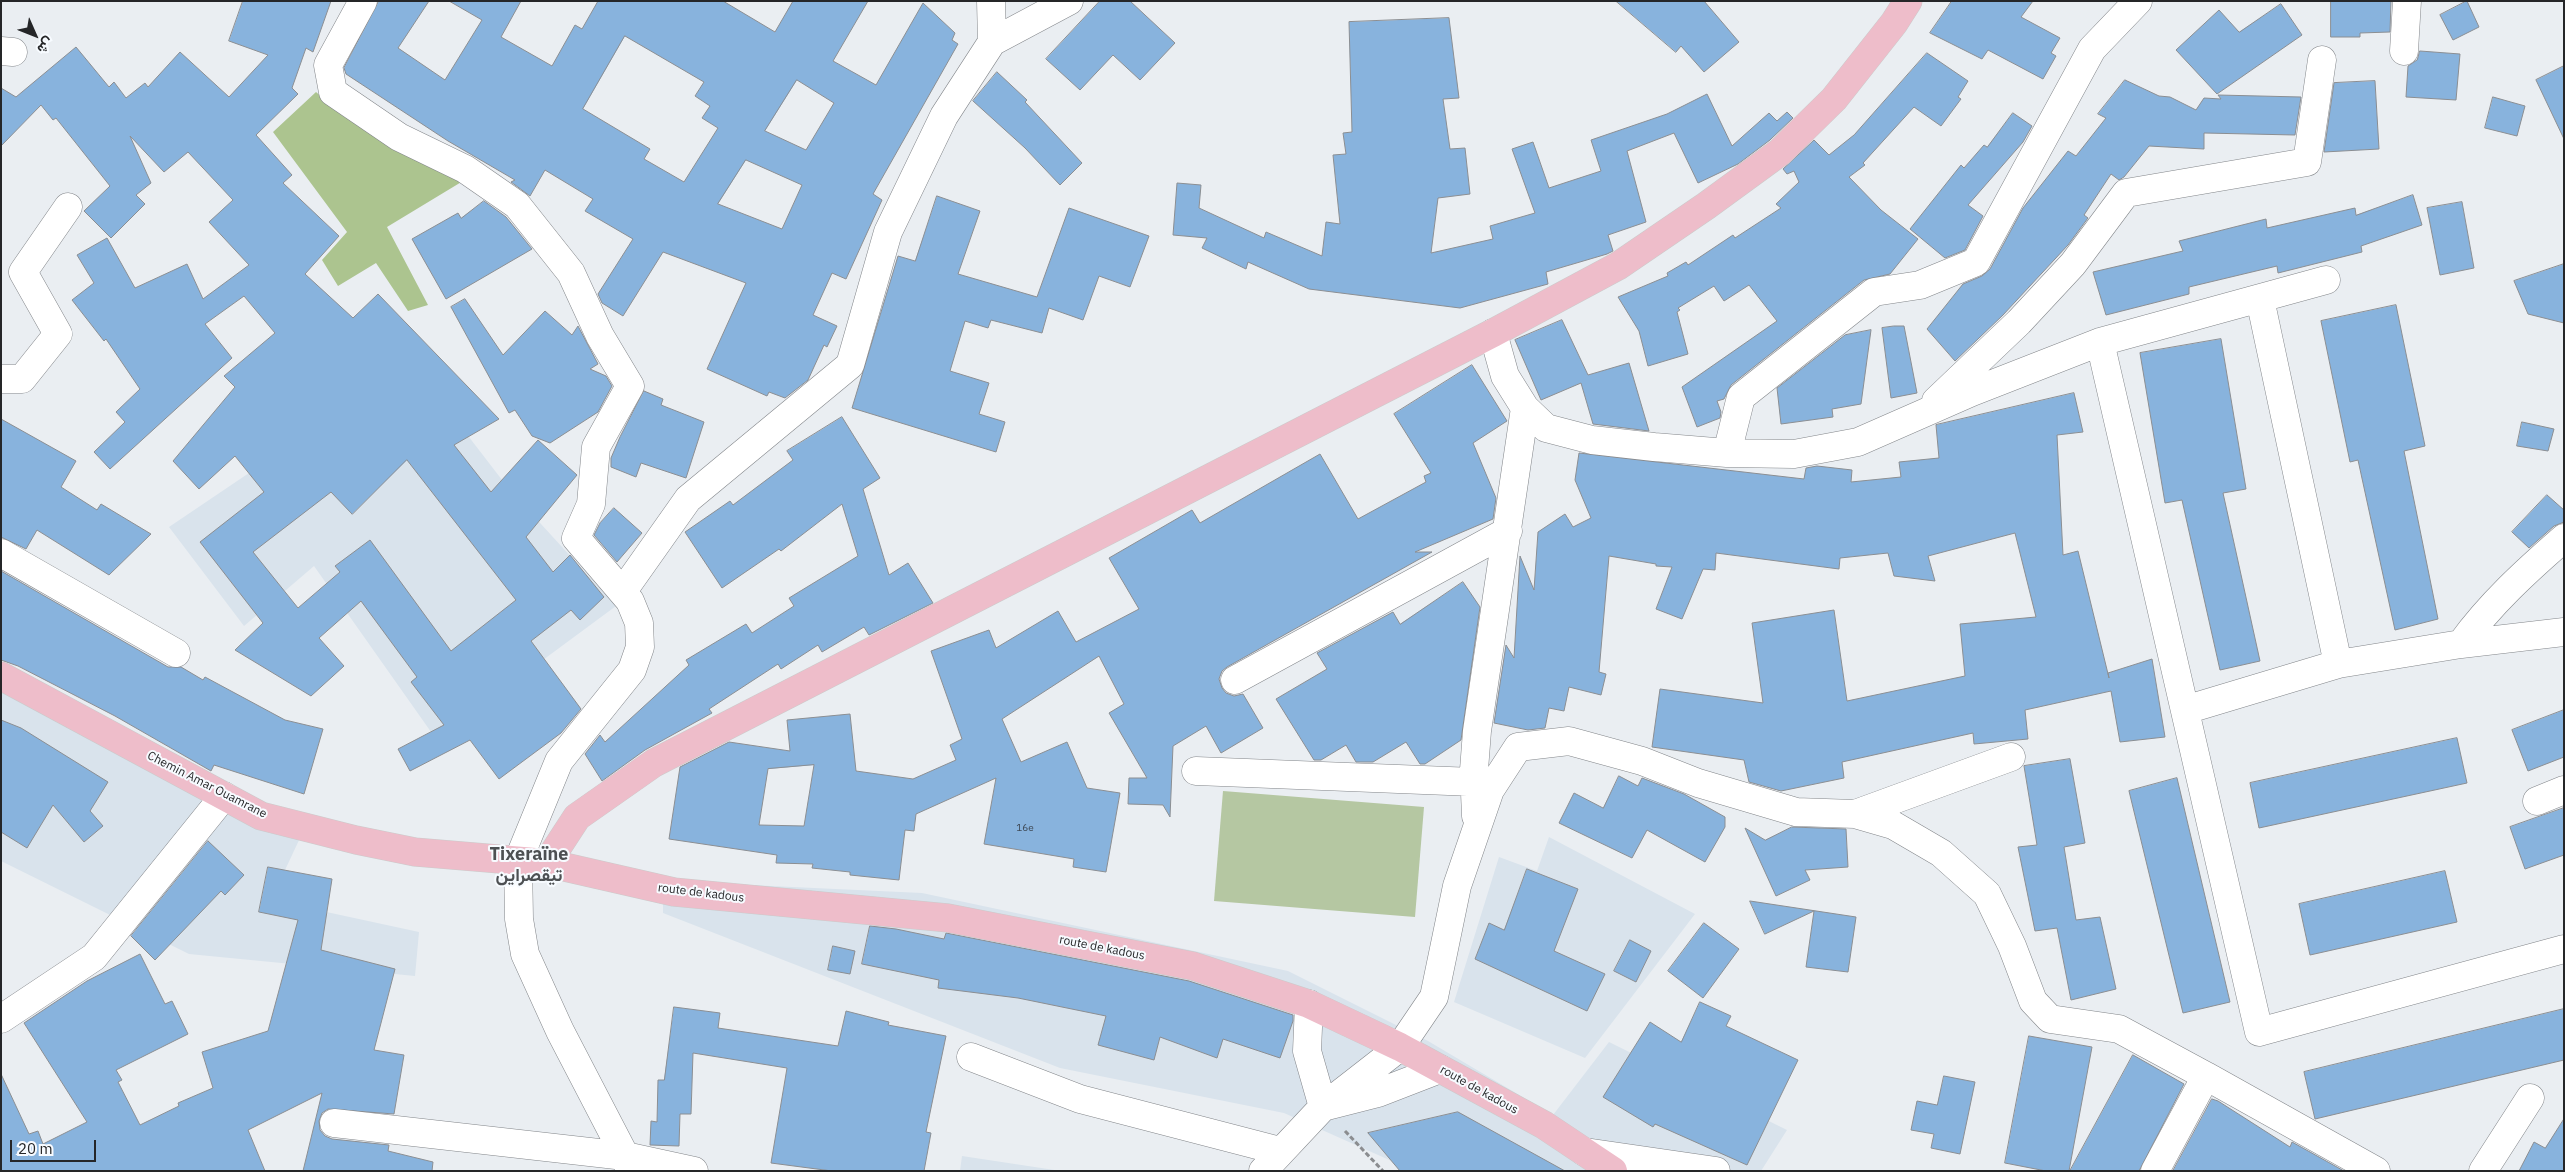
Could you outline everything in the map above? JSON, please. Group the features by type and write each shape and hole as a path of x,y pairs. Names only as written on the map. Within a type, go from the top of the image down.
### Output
{"main road":[{"path":"547,863 577,817 654,762 1493,334 1618,266 1780,152 1834,99 1894,23 1908,1"},
{"name":"Chemin Amar Ouamrane","path":"1,676 261,816 356,840 415,852 547,863"},
{"name":"route de kadous","path":"547,863 674,892 948,918 1194,966 1309,1004 1400,1047 1544,1125 1613,1171"}],"street":[{"path":"363,1 328,65 333,92 399,137 465,169 517,205 571,273 600,336 630,386 596,447 591,504 576,538 630,601 639,623 640,648 632,670 558,761 518,861 519,919 525,954 560,1031 628,1163"},
{"path":"990,1 992,42"},
{"path":"623,591 688,499 850,365 888,232 944,116 992,42 1069,1"},
{"path":"1726,453 1741,397 1874,292 1920,285 1976,262 2092,49 2138,1"},
{"path":"2404,50 2407,1"},
{"path":"1922,414 2019,322 2073,264 2126,193 2307,162 2322,60"},
{"path":"1,379 22,379 58,334 23,272 68,207"},
{"path":"1493,334 1505,376 1525,408 1546,428 1592,440 1726,453 1794,454 1849,444 2100,342 2326,280"},
{"path":"2260,299 2338,664"},
{"path":"2100,342 2259,1032 2564,949"},
{"path":"1476,830 1474,782 1477,731 1525,408"},
{"path":"1235,680 1508,531"},
{"path":"2461,644 2483,614 2530,567 2564,538"},
{"path":"1,553 176,653"},
{"path":"2185,710 2338,664 2461,644 2564,632"},
{"path":"971,1057 1080,1099 1271,1161 1323,1107 1400,1047 1434,997 1457,886 1490,790 1518,747 1569,742 1642,761 1698,783 1796,812 1854,814 1893,825 1941,853 1987,894 2012,946 2033,1001 2050,1019 2119,1029 2376,1171"},
{"path":"1854,814 2012,757"},
{"path":"1196,771 1474,782"},
{"path":"2537,801 2564,790"},
{"path":"1,1019 94,957 224,796"},
{"path":"1309,1004 1307,1051 1323,1107"},
{"path":"1323,1107 1378,1093 1440,1068"},
{"path":"2155,1171 2206,1076"},
{"path":"2483,1171 2530,1098"},
{"path":"334,1123 694,1171"},
{"path":"1585,1152 1716,1171"}],"path":[{"path":"1323,1107 1383,1171"}],"shaded area":[{"path":"412,363 509,489 616,606 436,739 314,566 244,626 169,527"},
{"path":"1,681 300,838 271,900 419,932 415,976 189,954 1,861"},
{"path":"1549,837 1695,914 1585,1058 1454,1002 1499,857 1537,871"},
{"path":"663,881 922,893 1288,971 1428,1041 1553,1115 1609,1042 1787,1130 1761,1171 1414,1171 1284,1113 1060,1068 663,913"},
{"path":"962,1156 1061,1171 960,1171"}],"green space":[{"path":"316,92 343,116 463,181 387,227 428,305 408,311 376,263 338,286 322,260 347,232 273,132"},
{"path":"1223,791 1424,807 1415,917 1214,901"}],"building":[{"path":"243,1 331,1 313,52 306,48 292,88 298,94 256,135 292,175 283,183 339,236 305,274 353,318 378,294 499,419 454,445 491,492 538,440 577,475 526,537 553,572 570,555 604,597 580,620 571,610 531,641 581,709 561,733 499,779 470,740 410,771 398,749 444,725 411,682 417,677 361,601 319,638 344,666 311,696 235,650 263,623 200,542 264,492 235,456 199,489 173,461 235,387 224,376 275,333 244,296 205,324 232,358 110,469 94,452 125,422 116,412 140,389 106,339 104,341 72,300 94,283 77,255 107,238 135,288 187,264 203,299 249,265 209,222 233,200 188,152 164,172 130,136 151,183 136,195 145,204 111,238 84,211 110,186 56,118 53,120 41,105 1,146 1,88 16,97 76,47 109,87 114,82 126,98 145,83 148,87 180,52 229,97 268,55 229,41","holes":["407,460 516,600 451,651 370,540 335,566 340,572 298,608 253,552 331,492 352,514"]},
{"path":"379,1 429,1 398,48 445,80 482,20 449,1 521,1 501,37 552,66 575,25 582,29 598,1 723,1 775,32 793,1 868,1 833,61 876,85 923,3 955,33 952,40 958,44 873,194 882,200 846,279 832,273 813,315 837,326 827,347 824,345 808,380 785,398 769,392 767,396 707,369 746,283 663,252 623,316 602,303 598,294 633,239 585,211 593,199 545,170 530,196 511,182 515,180 448,141 346,74 344,68","holes":["625,36 704,82 695,96 710,106 702,118 718,128 684,182 644,159 650,149 583,109","797,80 834,103 806,150 765,131","746,160 802,185 782,229 718,204"]},
{"path":"1100,1 1130,1 1175,43 1140,80 1113,55 1080,90 1046,59"},
{"path":"1616,1 1704,1 1739,42 1704,72 1681,46 1676,52"},
{"path":"1952,1 2033,1 2021,17 2060,38 2051,53 2056,56 2043,79 1988,50 1982,59 1930,33"},
{"path":"2331,1 2391,1 2390,32 2360,33 2360,37 2331,37"},
{"path":"2467,1 2479,27 2453,40 2440,15"},
{"path":"2281,4 2302,35 2217,94 2176,50 2219,10 2239,32"},
{"path":"1449,18 1459,98 1443,99 1450,149 1465,148 1470,194 1438,198 1431,253 1493,239 1490,226 1535,213 1512,149 1533,142 1549,188 1601,171 1591,140 1667,114 1707,94 1732,146 1769,113 1777,121 1787,112 1793,118 1770,140 1738,164 1698,183 1674,133 1627,151 1646,222 1608,235 1613,251 1607,254 1546,272 1548,284 1460,308 1309,289 1248,262 1246,269 1202,248 1207,238 1173,235 1177,183 1201,185 1199,208 1264,238 1266,232 1322,256 1326,222 1340,224 1333,155 1346,154 1343,133 1352,132 1349,22"},
{"path":"2420,51 2460,54 2456,100 2406,97 2408,66 2417,60"},
{"path":"1927,53 1968,81 1958,97 1961,99 1941,126 1914,107 1863,163 1865,165 1849,177 1881,210 1918,239 1890,274 1864,280 1731,385 1724,399 1717,401 1721,412 1720,418 1697,427 1682,387 1777,321 1749,285 1724,301 1714,286 1678,308 1680,310 1677,312 1688,354 1648,366 1639,331 1618,297 1668,276 1667,273 1686,262 1688,265 1733,235 1735,238 1781,208 1776,204 1799,182 1794,171 1787,174 1783,169 1814,140 1829,155 1854,135"},
{"path":"2564,66 2564,139 2536,80"},
{"path":"997,72 1027,100 1025,102 1082,163 1060,185 1025,148 973,101"},
{"path":"2125,80 2159,96 2170,97 2196,110 2204,98 2221,99 2218,95 2301,97 2295,135 2204,133 2204,149 2149,146 2124,177 2119,180 2111,174 2084,215 2088,218 2068,245 2003,315 1955,361 1927,329 1963,284 1982,276 1990,269 2023,208 2068,151 2076,156 2106,118 2098,114"},
{"path":"2375,81 2379,149 2324,152 2334,83"},
{"path":"2493,97 2525,106 2517,136 2485,128"},
{"path":"2013,113 2032,126 2023,142 1968,205 1983,216 1965,250 1945,258 1910,229 1961,165 1964,168 1984,145 1987,147"},
{"path":"2413,195 2422,225 2361,246 2362,252 2278,273 2277,266 2189,287 2189,294 2106,315 2093,272 2183,251 2179,241 2266,219 2267,228 2355,208 2356,215"},
{"path":"937,196 980,211 958,274 1037,297 1069,208 1149,236 1130,287 1099,276 1083,320 1049,308 1042,333 991,320 988,328 965,321 950,371 989,383 979,414 1005,422 996,452 852,408 898,256 915,261"},
{"path":"484,201 506,217 532,249 446,299 412,239 458,213 461,218"},
{"path":"2462,202 2474,268 2440,275 2427,208"},
{"path":"2564,264 2564,323 2528,314 2514,281"},
{"path":"465,299 503,355 545,311 572,335 578,326 598,364 590,369 606,376 612,386 598,412 550,443 532,436 515,410 509,413 451,307"},
{"path":"2396,305 2425,446 2404,451 2438,619 2395,630 2358,460 2350,462 2321,321"},
{"path":"1562,320 1588,375 1629,363 1649,431 1593,424 1581,383 1541,400 1515,340"},
{"path":"1904,326 1917,393 1891,398 1882,328"},
{"path":"1871,330 1861,404 1832,409 1833,417 1781,424 1777,388 1845,335"},
{"path":"2221,339 2246,489 2223,493 2260,661 2220,670 2182,500 2165,503 2140,353"},
{"path":"1472,365 1507,421 1473,443 1496,498 1493,519 1415,552 1432,552 1222,671 1219,679 1222,688 1226,693 1234,696 1243,694 1263,728 1221,753 1206,726 1173,746 1170,817 1163,805 1128,804 1129,778 1147,778 1109,713 1124,704 1099,656 1002,719 1021,762 1067,742 1087,788 1120,793 1106,872 1073,867 1074,859 984,844 996,778 916,814 914,831 905,830 899,880 850,875 850,872 812,868 813,864 776,863 777,855 669,839 680,767 729,742 790,751 787,720 850,714 856,771 913,779 956,760 950,745 962,739 931,651 989,630 996,648 1058,611 1076,642 1139,609 1109,558 1192,510 1200,523 1320,454 1358,519 1426,482 1424,476 1431,473 1394,414","holes":["814,765 804,826 759,825 768,769"]},
{"path":"644,391 663,399 661,405 704,422 686,478 641,463 636,477 611,467 611,458 620,437"},
{"path":"2074,393 2083,432 2057,435 2063,555 2078,551 2109,678 2108,673 2152,659 2165,737 2120,742 2111,691 2025,710 2028,739 1974,744 1973,733 1842,762 1844,778 1781,791 1749,782 1744,760 1652,747 1660,689 1763,703 1752,623 1834,610 1847,701 1965,676 1960,624 2036,617 2015,533 1928,556 1935,581 1894,576 1888,553 1840,558 1839,569 1716,553 1715,570 1703,569 1682,619 1656,609 1672,567 1656,566 1656,564 1609,556 1599,672 1606,674 1601,695 1569,687 1564,711 1549,708 1545,728 1528,730 1494,723 1506,645 1514,658 1520,556 1534,590 1538,532 1565,514 1573,527 1591,518 1575,480 1579,453 1804,479 1806,468 1817,466 1852,470 1851,482 1901,477 1899,462 1939,458 1936,425"},
{"path":"842,417 880,478 863,489 889,575 908,563 933,603 869,635 864,627 822,652 818,645 781,669 778,664 709,709 712,713 645,750 602,781 585,754 600,735 605,742 689,665 686,660 746,624 752,633 794,606 789,598 858,556 842,504 781,551 779,549 722,588 685,532 730,501 733,505 793,460 787,451"},
{"path":"1,419 76,461 61,487 97,510 101,504 151,534 109,575 37,530 26,549 1,537"},
{"path":"2522,422 2554,429 2548,451 2517,446"},
{"path":"2547,495 2564,510 2564,522 2554,526 2529,548 2512,532"},
{"path":"614,508 642,533 617,562 594,535 600,523"},
{"path":"1,571 168,667 181,667 203,680 205,677 285,720 323,729 304,794 214,765 211,771 115,716 18,666 1,660"},
{"path":"1463,582 1480,607 1461,740 1425,764 1420,764 1406,742 1373,762 1356,762 1346,745 1321,760 1314,760 1276,699 1327,669 1317,653 1393,612 1400,624"},
{"path":"2564,710 2564,757 2528,771 2512,730"},
{"path":"1,720 21,728 108,782 90,811 103,826 84,842 53,805 27,848 1,832"},
{"path":"2457,738 2467,783 2259,828 2250,783"},
{"path":"2070,759 2085,843 2064,847 2076,920 2100,917 2116,989 2071,1000 2057,928 2035,931 2018,847 2037,845 2024,766"},
{"path":"1619,776 1638,786 1642,778 1684,794 1725,817 1725,827 1705,862 1647,830 1632,858 1559,823 1574,793 1603,808"},
{"path":"2177,778 2230,1002 2183,1013 2129,791"},
{"path":"2564,808 2564,855 2525,869 2510,827"},
{"path":"1792,827 1846,829 1848,867 1805,870 1810,880 1776,896 1745,828 1765,840"},
{"path":"208,841 244,875 225,895 221,891 155,960 131,936"},
{"path":"268,867 332,879 321,950 395,969 374,1050 404,1055 394,1114 328,1109 322,1113 319,1121 320,1130 325,1136 332,1139 389,1145 388,1151 433,1162 432,1171 303,1171 322,1093 248,1130 265,1171 1,1171 1,1074 29,1134 38,1131 43,1144 87,1122 24,1023 87,981 140,954 165,1004 172,1001 188,1034 116,1070 122,1080 118,1082 140,1125 179,1106 178,1103 213,1088 202,1052 268,1031 298,920 259,912"},
{"path":"1527,869 1578,889 1554,951 1605,974 1587,1011 1475,959 1489,923 1504,930"},
{"path":"2445,871 2457,922 2310,955 2299,904"},
{"path":"1750,901 1856,917 1848,972 1806,967 1814,911 1765,934"},
{"path":"1704,923 1739,949 1703,998 1668,971"},
{"path":"870,926 896,929 944,939 946,933 1189,981 1293,1015 1293,1021 1280,1058 1223,1039 1217,1058 1160,1037 1154,1060 1098,1045 1106,1016 1018,998 938,988 939,980 862,964"},
{"path":"1630,940 1651,951 1636,982 1614,971"},
{"path":"833,946 855,951 850,974 828,970"},
{"path":"1700,1002 1731,1016 1726,1026 1798,1060 1747,1165 1655,1124 1653,1127 1603,1097 1650,1022 1681,1042"},
{"path":"674,1007 720,1013 718,1028 838,1046 846,1011 889,1022 888,1025 946,1036 926,1132 931,1133 924,1171 832,1171 771,1163 787,1068 693,1053 691,1114 680,1114 679,1146 650,1145 651,1121 657,1122 658,1080 664,1080"},
{"path":"2564,1009 2564,1060 2315,1119 2304,1072"},
{"path":"2029,1036 2092,1047 2069,1171 2046,1171 2005,1163"},
{"path":"2133,1055 2184,1084 2139,1171 2070,1171"},
{"path":"1944,1076 1975,1082 1960,1154 1931,1148 1934,1134 1911,1130 1917,1101 1937,1105"},
{"path":"2212,1099 2290,1147 2292,1142 2344,1171 2173,1171"},
{"path":"1458,1112 1565,1171 1400,1171 1368,1133"},
{"path":"2564,1119 2564,1171 2519,1171 2534,1142 2545,1148"}],"district":[{"name":"Tixeraïne تيقصراين","path":"529,865"}]}
